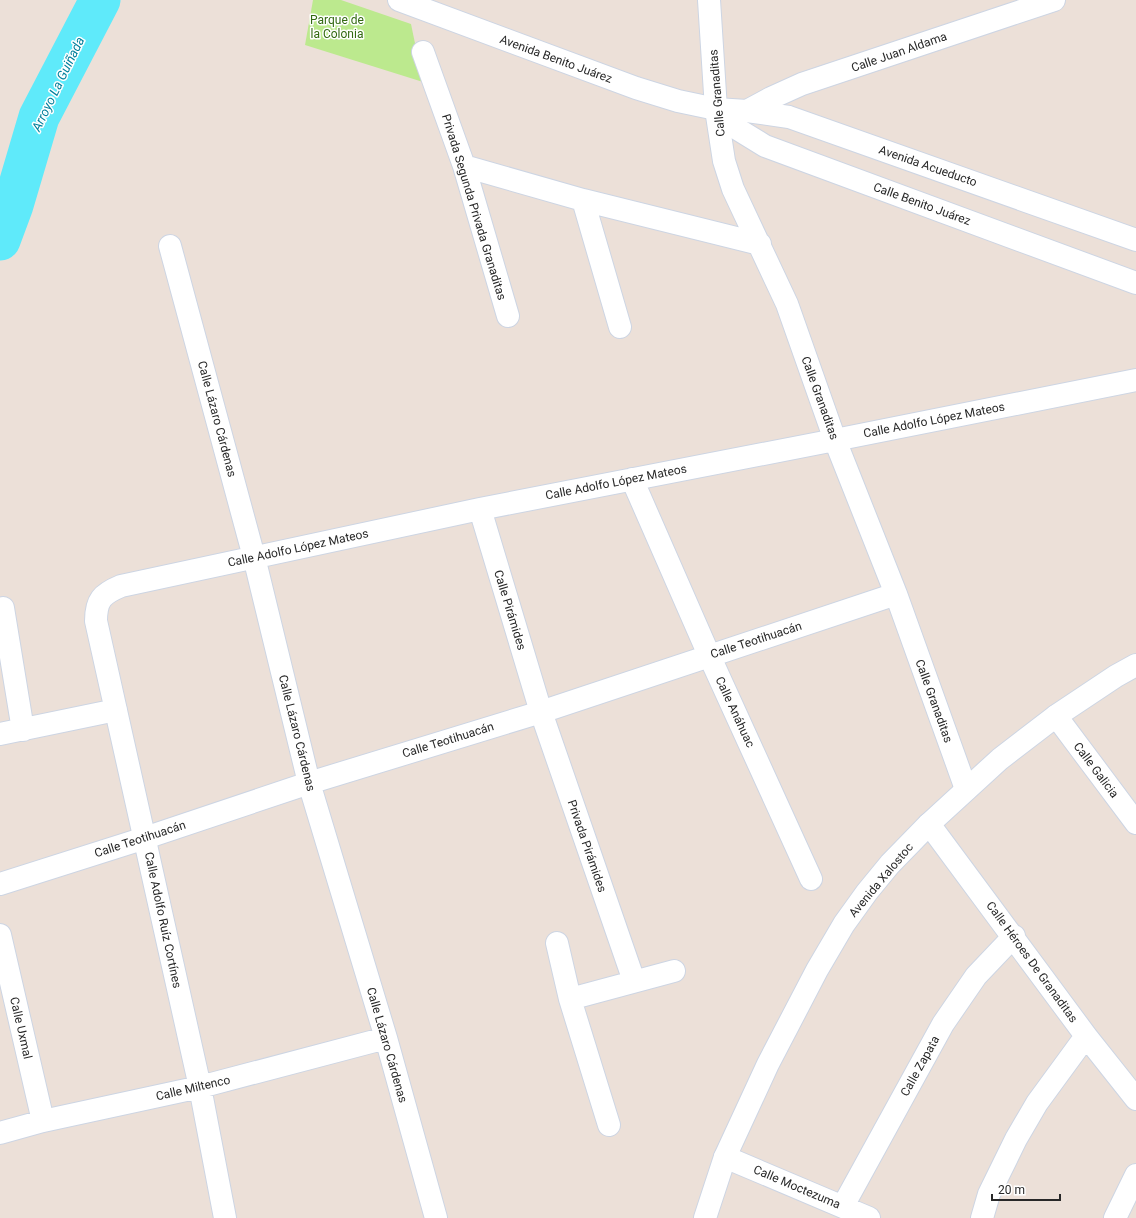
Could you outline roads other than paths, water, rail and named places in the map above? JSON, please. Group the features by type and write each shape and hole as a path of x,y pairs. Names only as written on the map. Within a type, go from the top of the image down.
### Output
{"street":[{"name":"Avenida Benito Juárez","path":"399,0 636,88 678,102 716,109"},
{"name":"Calle Granaditas","path":"709,0 716,109 724,161 728,175 733,189 787,304 835,440 896,594 966,789"},
{"name":"Calle Juan Aldama","path":"747,111 802,84 1054,0"},
{"name":"Privada Segunda Privada Granaditas","path":"423,52 464,166 508,316"},
{"name":"Avenida Acueducto","path":"716,109 747,111 789,117 1136,240"},
{"name":"Calle Benito Juárez","path":"716,109 739,130 765,146 1136,283"},
{"path":"464,166 583,200 760,244"},
{"path":"583,200 620,327"},
{"name":"Calle Lázaro Cárdenas","path":"170,246 254,557 309,783 386,1038 436,1218"},
{"name":"Calle Adolfo López Mateos","path":"100,600 108,592 120,586 480,509 1136,380"},
{"name":"Calle Anáhuac","path":"632,479 709,656 811,879"},
{"name":"Calle Pirámides","path":"480,509 540,712"},
{"name":"Calle Teotihuacán","path":"0,884 145,838 309,783 540,712 896,594"},
{"name":"Calle Adolfo Ruíz Cortínes","path":"100,600 96,609 96,621 200,1087 225,1218"},
{"path":"3,608 23,730"},
{"name":"Avenida Xalostoc","path":"705,1218 726,1157 768,1064 817,970 844,924 867,892 890,864 930,824 1000,759 1056,716 1116,676 1136,665"},
{"path":"0,734 116,710"},
{"name":"Privada Pirámides","path":"540,712 634,981"},
{"name":"Calle Galicia","path":"1056,716 1136,823"},
{"name":"Calle Héroes De Granaditas","path":"930,824 1014,936 1086,1036 1136,1099"},
{"name":"Calle Uxmal","path":"0,935 43,1121"},
{"name":"Calle Zapata","path":"843,1206 943,1024 976,976 1014,936"},
{"path":"557,943 570,998 609,1125"},
{"path":"570,998 674,970"},
{"path":"982,1218 989,1194 1016,1139 1036,1103 1086,1036"},
{"name":"Calle Miltenco","path":"0,1133 43,1121 200,1087 386,1038"},
{"name":"Calle Moctezuma","path":"726,1157 869,1218"},
{"path":"1115,1218 1136,1175"}],"waterway":[{"name":"Arroyo La Guiñada","path":"0,240 13,205 39,117 100,0"}],"park label":[{"name":"Parque de la Colonia","path":"337,27"}]}
